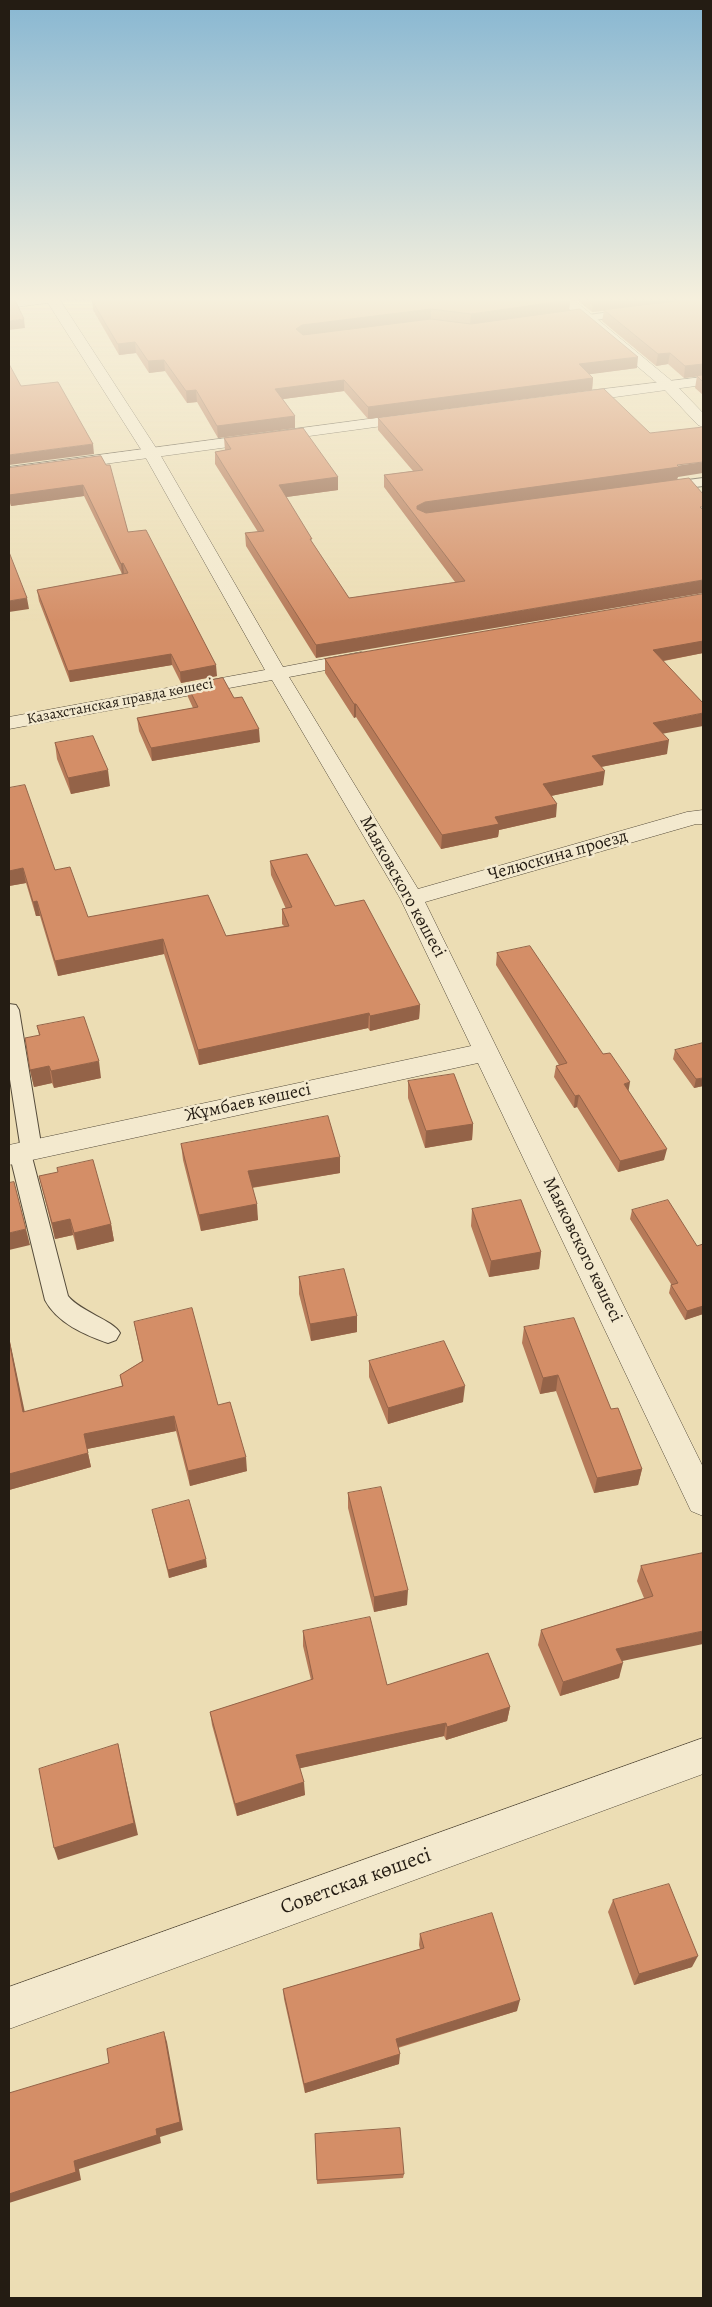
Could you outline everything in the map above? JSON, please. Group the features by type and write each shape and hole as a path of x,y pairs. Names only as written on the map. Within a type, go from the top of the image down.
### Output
{"street":[{"name":"Маяковского көшесі","path":"122,408 150,452 277,673 412,898 703,1501"},
{"path":"689,408 703,422"},
{"path":"9,472 433,415"},
{"name":"Казахстанская правда көшесі","path":"9,723 384,655"},
{"name":"Челюскина проезд","path":"412,898 701,819"},
{"name":"Жұмбаев көшесі","path":"20,1152 486,1052"},
{"name":"Советская көшесі","path":"9,2008 703,1756"}],"lane":[{"path":"655,488 703,482"},
{"path":"9,1010 20,1152 57,1300 65,1310 77,1318 108,1333"}],"building":[{"path":"9,408 72,408 93,444 9,455"},
{"path":"206,408 289,408 295,416 217,426"},
{"path":"459,408 624,408 650,433 703,427 703,462 677,465 679,467 425,502 417,506 417,509 426,513 689,478 703,494 703,507 700,507 703,510 703,580 316,645 245,533 264,531 215,452 231,449 224,438 303,428 338,477 279,485 312,539 310,539 349,598 465,581 384,475 423,470 378,418"},
{"path":"101,456 106,465 110,465 128,532 146,530 216,665 180,672 171,654 68,671 37,590 128,573 123,563 121,564 83,485 9,495 9,468"},
{"path":"9,552 27,598 9,601"},
{"path":"703,594 703,641 653,650 703,703 703,713 653,723 669,740 592,756 605,771 543,784 557,804 495,817 499,824 442,835 325,659"},
{"path":"223,678 234,698 242,697 259,729 151,748 137,718 198,707 187,685"},
{"path":"93,736 108,770 68,778 55,743"},
{"path":"25,785 55,870 70,867 88,917 208,895 226,936 289,926 282,909 292,907 270,861 307,854 335,906 364,900 420,1005 370,1016 369,1013 198,1050 163,939 55,961 37,901 33,902 23,868 9,871 9,788"},
{"path":"530,946 603,1054 610,1053 630,1082 624,1084 667,1149 620,1161 579,1095 575,1096 556,1066 567,1063 497,953"},
{"path":"84,1017 99,1061 51,1071 49,1066 30,1070 25,1038 40,1035 37,1026"},
{"path":"703,1043 703,1078 696,1079 675,1050"},
{"path":"454,1074 473,1124 426,1131 408,1081"},
{"path":"328,1116 340,1157 248,1171 257,1204 199,1215 181,1144"},
{"path":"93,1160 111,1224 74,1233 70,1219 52,1223 39,1176 58,1172 57,1168"},
{"path":"14,1182 26,1229 9,1233 9,1183"},
{"path":"521,1200 541,1252 491,1261 472,1209"},
{"path":"668,1200 697,1246 703,1244 703,1306 687,1311 671,1285 678,1283 632,1210"},
{"path":"344,1269 357,1316 310,1324 299,1277"},
{"path":"192,1308 218,1405 230,1402 246,1457 188,1471 174,1416 84,1434 88,1453 9,1474 9,1341 23,1412 123,1386 120,1375 143,1361 134,1322"},
{"path":"574,1318 611,1409 618,1408 642,1469 597,1478 558,1375 543,1378 524,1327"},
{"path":"444,1341 465,1386 388,1408 369,1361"},
{"path":"381,1487 408,1590 374,1597 348,1493"},
{"path":"189,1500 206,1559 168,1570 152,1510"},
{"path":"703,1553 703,1631 616,1649 623,1663 563,1682 541,1630 653,1596 641,1566"},
{"path":"370,1617 387,1685 488,1653 510,1707 447,1727 446,1723 296,1755 304,1782 235,1804 210,1712 313,1679 303,1631"},
{"path":"118,1744 134,1823 54,1848 39,1769"},
{"path":"669,1884 698,1956 639,1974 613,1900"},
{"path":"492,1913 520,2000 396,2039 400,2054 304,2084 283,1989 424,1948 420,1934"},
{"path":"164,2032 180,2122 156,2129 157,2135 74,2161 76,2172 9,2194 9,2093 109,2063 107,2049"},
{"path":"400,2128 404,2174 317,2180 315,2134"}]}
